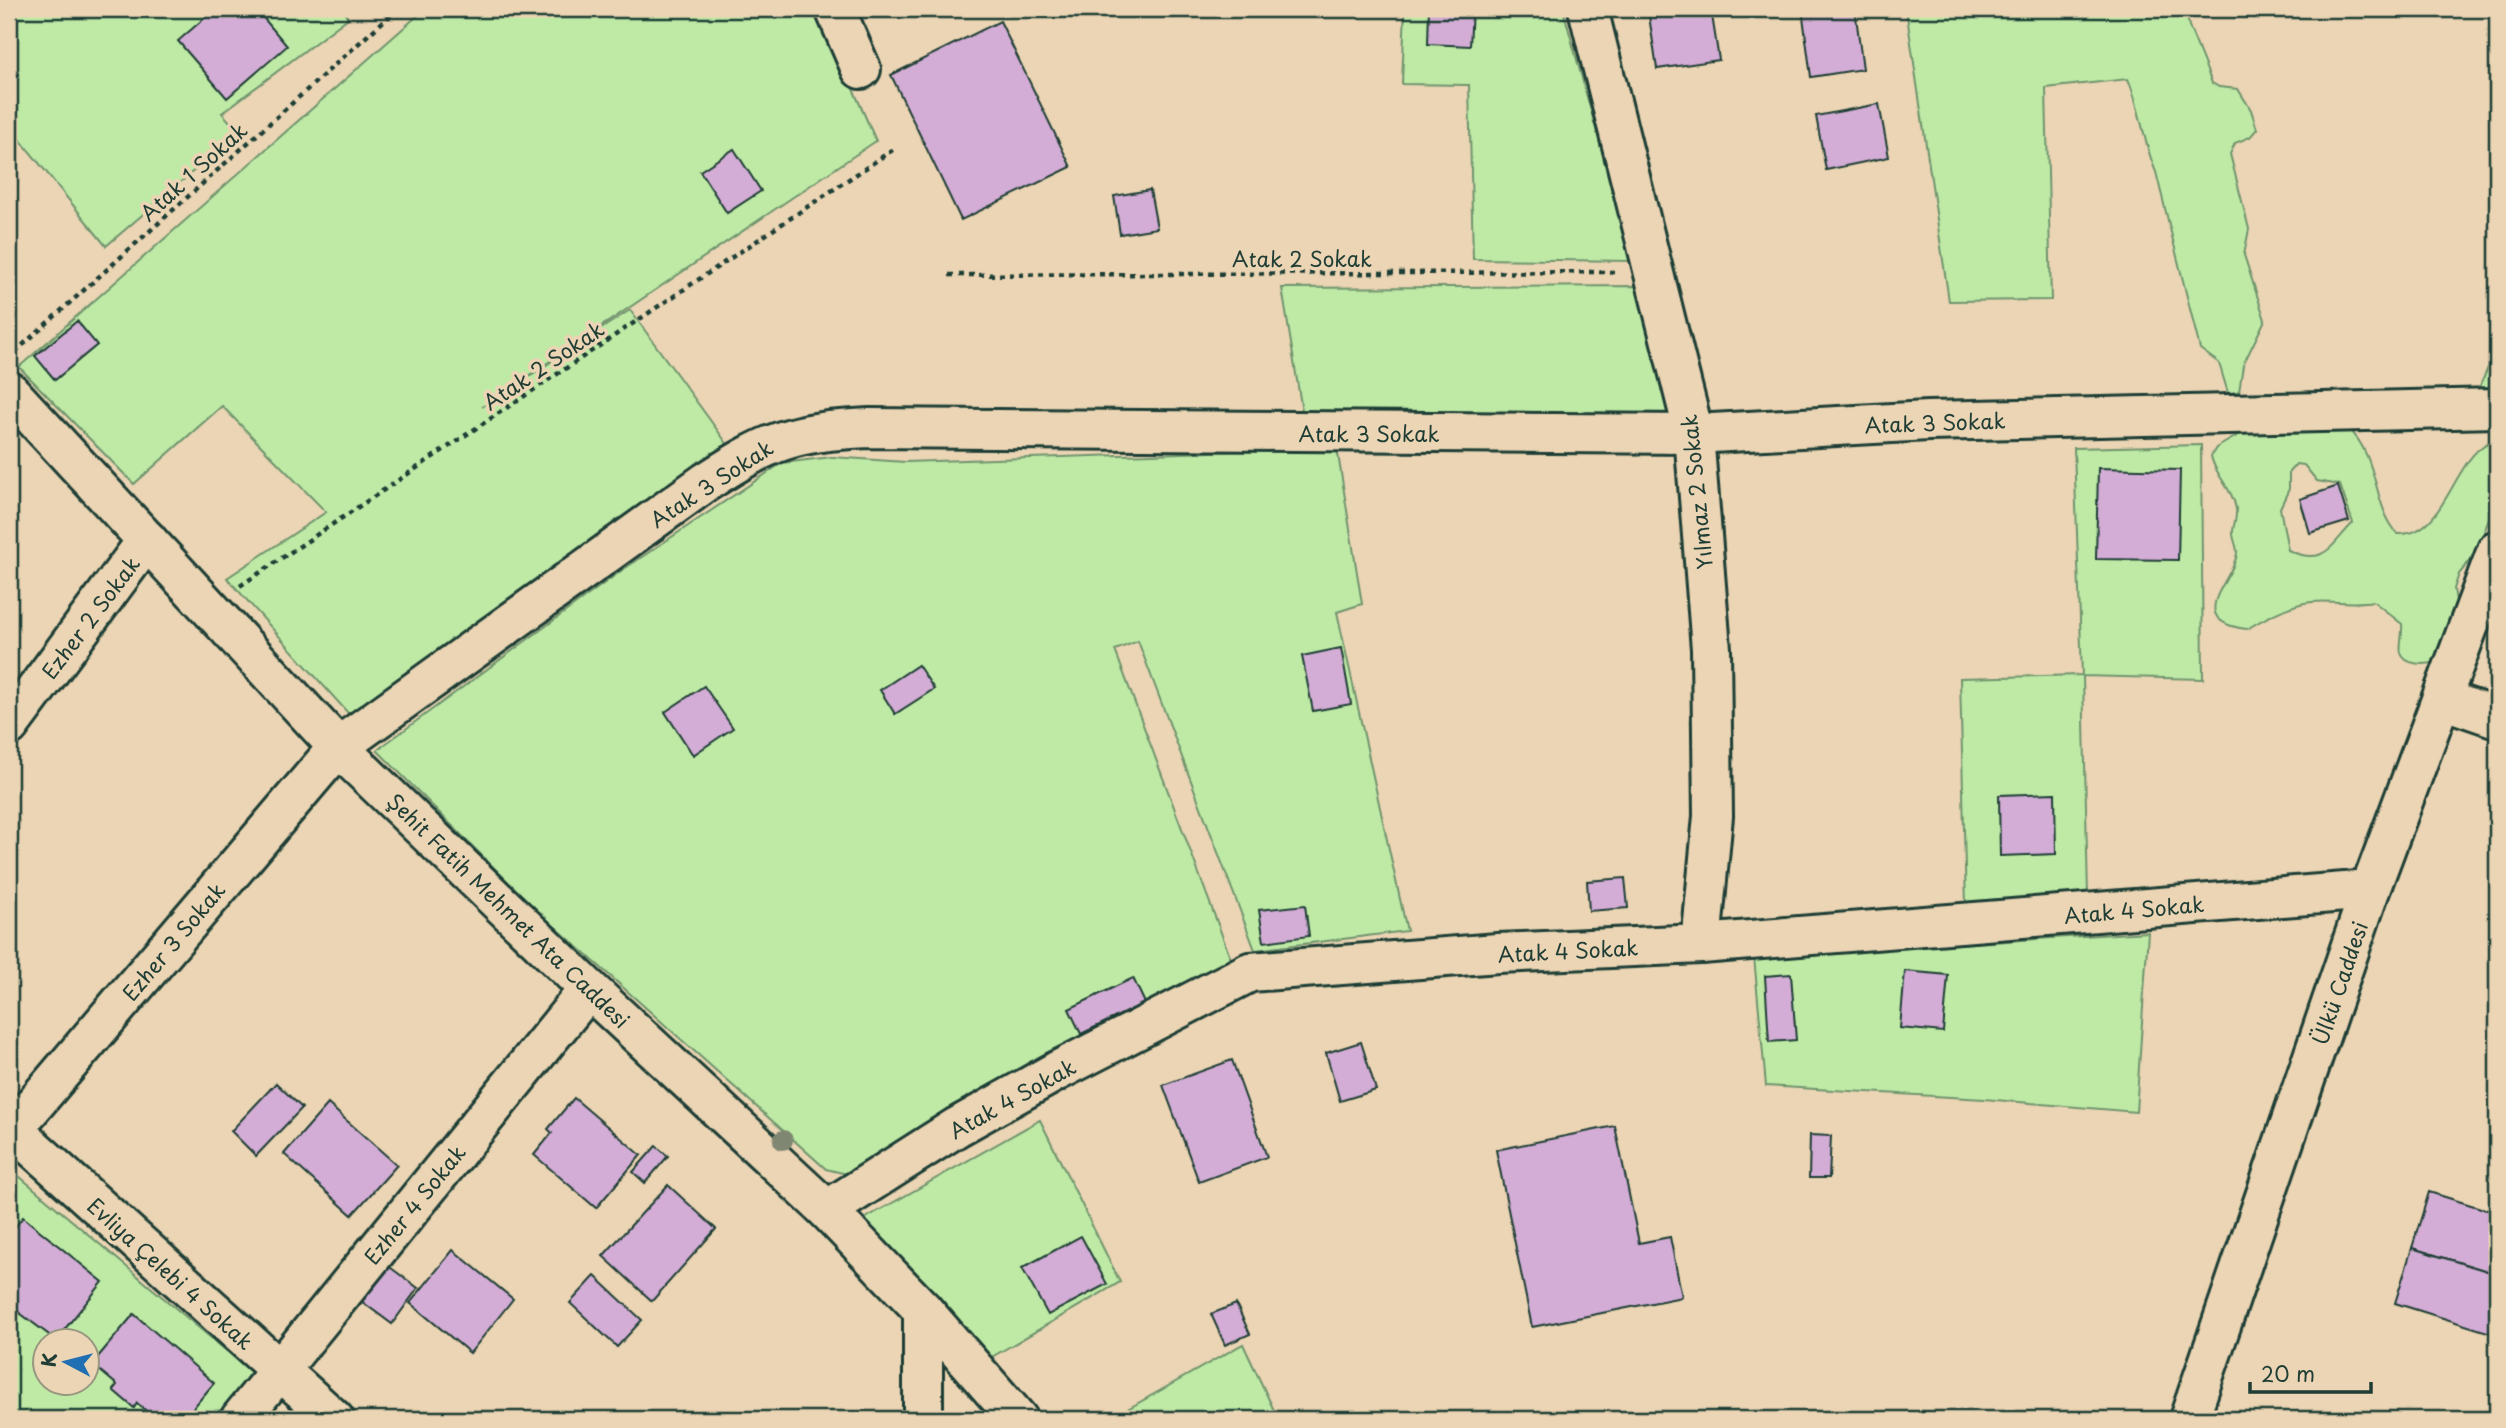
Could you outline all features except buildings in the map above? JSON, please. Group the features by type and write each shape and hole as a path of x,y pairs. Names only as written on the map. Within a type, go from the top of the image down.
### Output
{"street":[{"path":"835,9 860,69"},
{"name":"Yılmaz 2 Sokak","path":"1588,9 1695,434 1711,649 1713,746 1713,816 1701,944"},
{"name":"Şehit Fatih Mehmet Ata Caddesi","path":"9,391 338,747 589,989 827,1210 923,1310 1018,1419"},
{"name":"Atak 3 Sokak","path":"338,747 706,482 755,450 783,438 819,430 869,428 1695,434 1928,421 2497,408"},
{"name":"Ezher 2 Sokak","path":"9,726 147,540"},
{"name":"Ülkü Caddesi","path":"2189,1419 2370,890 2497,550"},
{"path":"2442,699 2497,718"},
{"name":"Ezher 3 Sokak","path":"10,1130 338,747"},
{"name":"Atak 4 Sokak","path":"827,1210 957,1127 1057,1071 1250,972 1498,953 1701,944 2370,890"},
{"name":"Ezher 4 Sokak","path":"240,1419 589,989"},
{"name":"Evliya Çelebi 4 Sokak","path":"10,1130 334,1419"},
{"path":"923,1310 923,1419"}],"path":[{"name":"Atak 1 Sokak","path":"9,357 397,9"},
{"name":"Atak 2 Sokak","path":"208,607 894,149"},
{"name":"Atak 2 Sokak","path":"949,275 1654,272"}],"green space":[{"path":"9,9 342,9 348,18 222,113 239,132 106,246 9,126"},
{"path":"425,9 818,9 876,141 482,407 630,310 731,449 356,722 227,578 326,512 222,406 134,484 19,367"},
{"path":"1405,9 1563,9 1632,261 1473,259 1469,85 1402,84"},
{"path":"1906,9 2186,9 2189,26 2212,83 2219,87 2238,89 2251,110 2257,129 2250,137 2235,143 2230,154 2249,229 2244,255 2265,320 2243,365 2239,392 2228,393 2219,363 2200,349 2156,172 2128,79 2046,88 2051,300 1949,301"},
{"path":"1644,286 1672,424 1303,417 1282,288"},
{"path":"2497,347 2497,412 2482,401 2480,386"},
{"path":"2249,429 2349,429 2366,454 2384,510 2398,534 2415,531 2429,522 2470,458 2482,446 2497,440 2497,494 2478,551 2459,574 2454,589 2459,619 2436,662 2416,664 2403,657 2402,624 2373,601 2303,603 2278,612 2247,629 2227,624 2217,617 2214,608 2217,597 2235,562 2237,552 2233,534 2236,509 2213,463 2211,456 2216,448","holes":["2296,464 2304,465 2317,481 2340,485 2353,523 2326,552 2311,556 2288,550 2280,508 2289,489 2289,472"]},
{"path":"2201,445 2203,679 2083,676 2088,897 1966,905 1960,678 2082,675 2074,448"},
{"path":"1337,448 1362,604 1337,612 1407,931 1255,950 1138,641 1115,650 1232,962 1076,1039 970,1098 862,1170 847,1174 826,1169 532,906 377,750 621,571 782,463 832,457 905,462"},
{"path":"2148,932 2136,1112 1984,1099 1766,1086 1754,957"},
{"path":"1040,1120 1120,1282 990,1358 864,1219"},
{"path":"13,1171 256,1376 220,1419 9,1419 9,1177"},
{"path":"1243,1344 1278,1419 1110,1419"}]}
